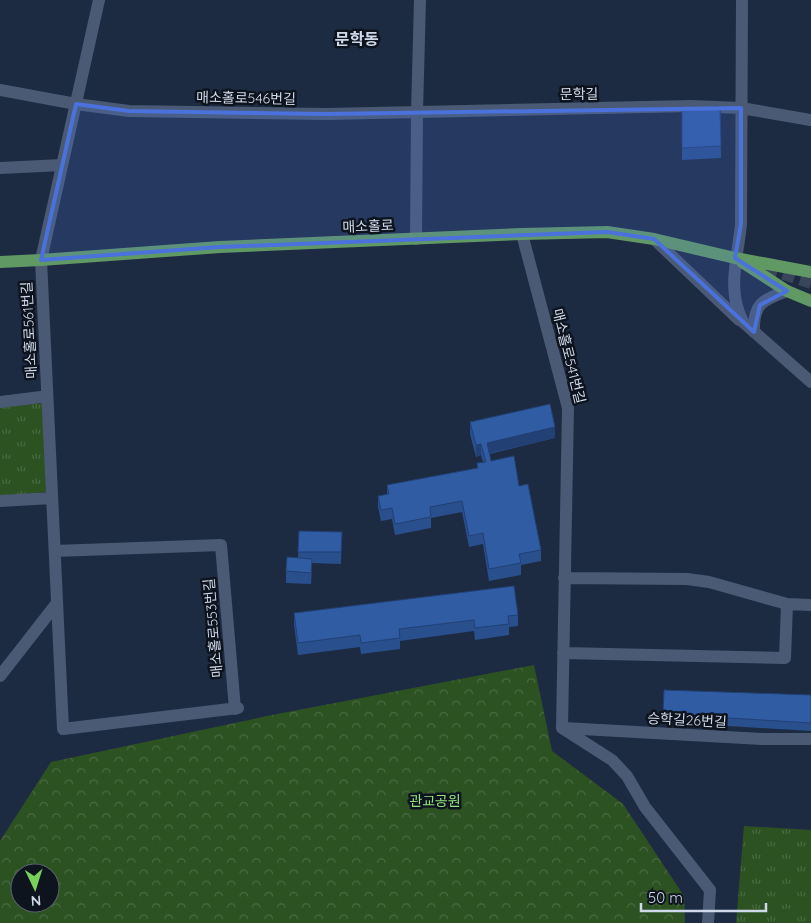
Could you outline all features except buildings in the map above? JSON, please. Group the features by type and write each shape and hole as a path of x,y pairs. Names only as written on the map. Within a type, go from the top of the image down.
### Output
{"main road":[{"name":"매소홀로","path":"0,262 220,247 607,232 654,239 735,258 811,272"},
{"path":"735,258 787,291 811,301"}],"street":[{"name":"매소홀로561번길","path":"63,729 41,260 99,0"},
{"path":"416,239 420,0"},
{"path":"737,0 742,0 741,224 735,258 734,290 738,313 743,322"},
{"name":"매소홀로546번길","path":"0,90 76,104 138,111 327,114 417,112"},
{"name":"문학길","path":"417,112 691,106 741,108 811,120"},
{"path":"0,168 62,165"},
{"name":"매소홀로541번길","path":"522,234 568,408 562,728"},
{"path":"654,239 683,268 811,382"},
{"path":"754,332 755,314 760,305 766,299 787,291"},
{"name":"매소홀로561번길","path":"0,402 47,397"},
{"path":"0,501 52,498"},
{"name":"매소홀로553번길","path":"55,551 221,545 237,708 63,729"},
{"path":"564,578 687,579 709,582 787,604 811,605"},
{"path":"0,676 58,603"},
{"path":"563,653 785,658 787,604"},
{"path":"562,728 612,760 628,776 645,808 710,890 708,923"},
{"name":"승학길26번길","path":"562,728 762,739 811,739"}],"highlighted area":[{"path":"76,104 129,111 327,114 741,108 741,224 735,258 787,291 760,305 754,332 654,239 607,232 220,247 41,260"}],"green space":[{"path":"43,403 46,492 0,496 0,407"},
{"name":"관교공원","path":"534,665 552,751 623,804 684,896 685,923 0,923 0,841 51,762 272,715"},
{"path":"744,826 811,830 811,923 736,923"}],"tunnel":[{"path":"766,268 811,283"}],"district":[{"name":"문학동","path":"357,39"}]}
